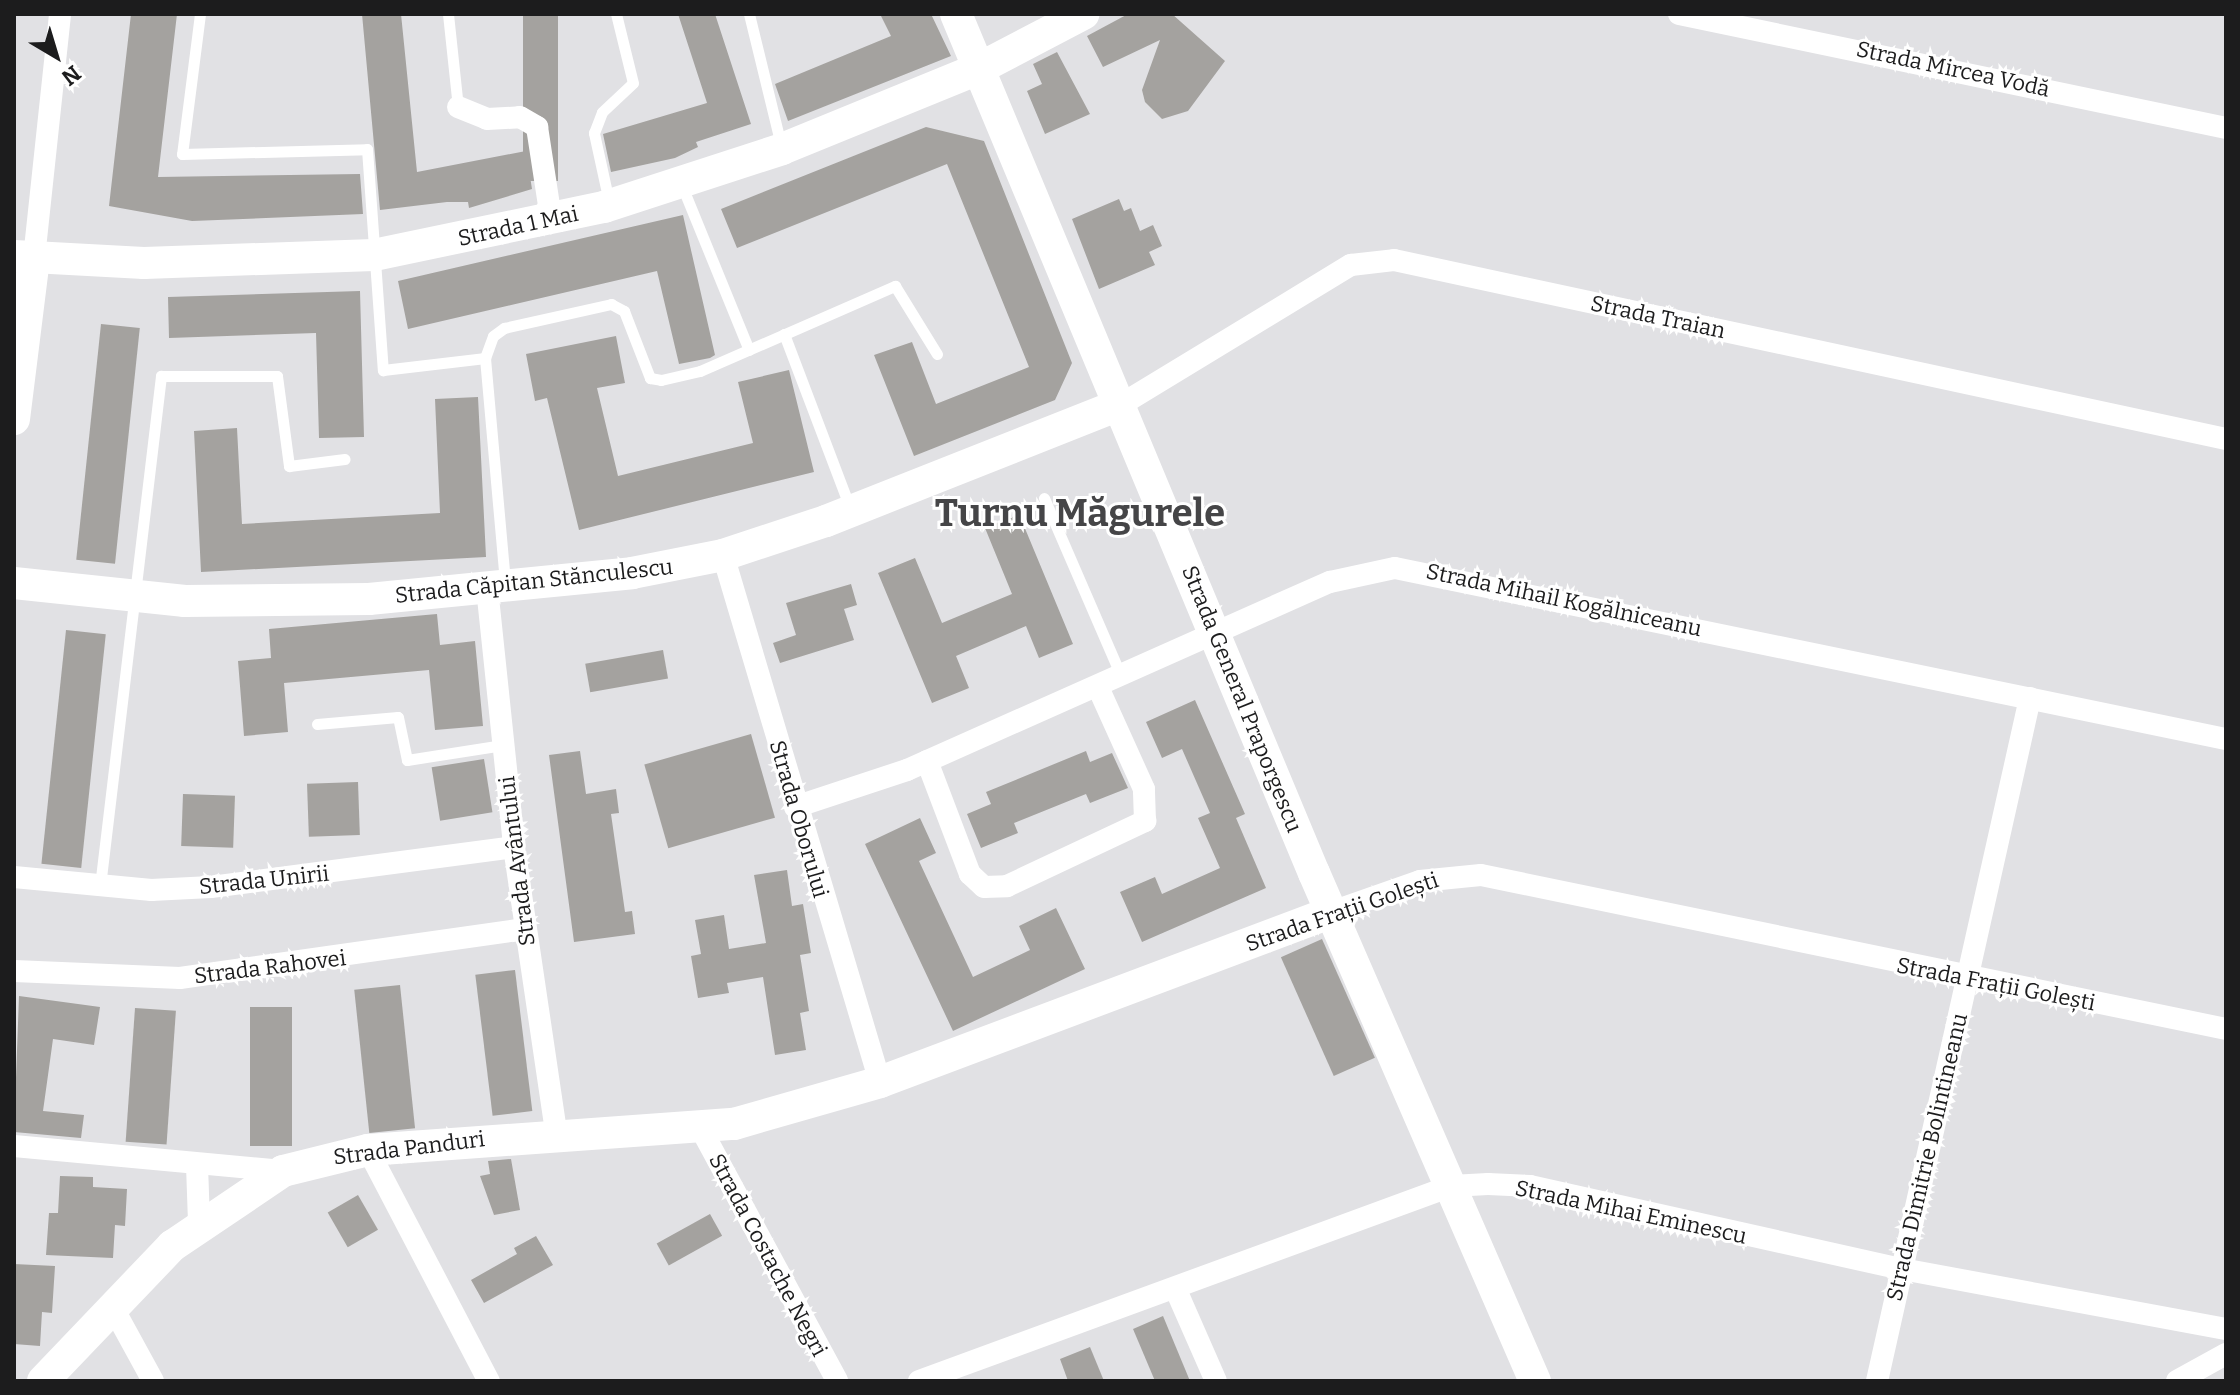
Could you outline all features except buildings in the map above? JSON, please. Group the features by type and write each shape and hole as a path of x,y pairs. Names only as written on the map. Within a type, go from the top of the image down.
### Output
{"main road":[{"name":"Strada General Praporgescu","path":"956,14 1122,404 1214,634 1535,1381"},
{"name":"Strada 1 Mai","path":"24,257 173,263 374,255 609,206 682,186 782,149 978,69 1083,14"},
{"path":"14,419 24,257"},
{"name":"Strada Căpitan Stănculescu","path":"14,583 136,596 369,599 632,573 723,555 851,512 1122,404"},
{"name":"Strada Frații Golești","path":"665,1129 701,1129 880,1082 1332,912"},
{"name":"Strada Panduri","path":"43,1381 112,1306 199,1223 283,1171 368,1150 556,1133 665,1129"}],"street":[{"path":"24,257 60,14"},
{"name":"Strada Mircea Vodă","path":"1679,14 2226,128"},
{"path":"458,107 487,119 520,117 537,127 551,219"},
{"name":"Strada Traian","path":"1122,404 1351,265 1394,260 2226,439"},
{"name":"Strada Oborului","path":"723,555 795,807 880,1082"},
{"name":"Strada Mihail Kogălniceanu","path":"795,807 927,761 1330,582 1363,572 1422,569 2226,739"},
{"name":"Strada Avântului","path":"496,587 503,745 514,847 556,1133"},
{"path":"927,761 970,874 984,887 1021,880 1145,821 1144,789 1098,687"},
{"name":"Strada Dimitrie Bolintineanu","path":"1877,1381 2030,698"},
{"name":"Strada Unirii","path":"14,877 100,886 211,887 514,847"},
{"name":"Strada Frații Golești","path":"1332,912 1420,881 1481,875 1967,980 2226,1029"},
{"name":"Strada Rahovei","path":"14,971 180,978 525,929"},
{"name":"Strada Costache Negri","path":"701,1129 837,1381"},
{"path":"14,1146 283,1171"},
{"path":"368,1150 489,1381"},
{"path":"197,1165 199,1223"},
{"name":"Strada Mihai Eminescu","path":"919,1381 1176,1290 1451,1186 1530,1186 1902,1269 2226,1329"},
{"path":"1176,1290 1216,1381"},
{"path":"112,1306 153,1381"},
{"path":"2177,1381 2226,1354"}],"lane":[{"path":"200,14 182,154 367,149 383,370 485,358"},
{"path":"448,14 458,107"},
{"path":"609,206 594,133 602,112 633,83 616,14"},
{"path":"749,14 782,149"},
{"path":"682,186 749,350"},
{"path":"496,587 485,358 493,336 504,328 611,304 624,311 650,378 700,371 895,286 937,354"},
{"path":"784,334 851,512"},
{"path":"100,886 161,376 277,376 289,466 345,459"},
{"path":"1044,498 1122,676"},
{"path":"317,724 398,717 407,760 503,745"}],"district":[{"name":"Turnu Măgurele","path":"1080,514"}]}
